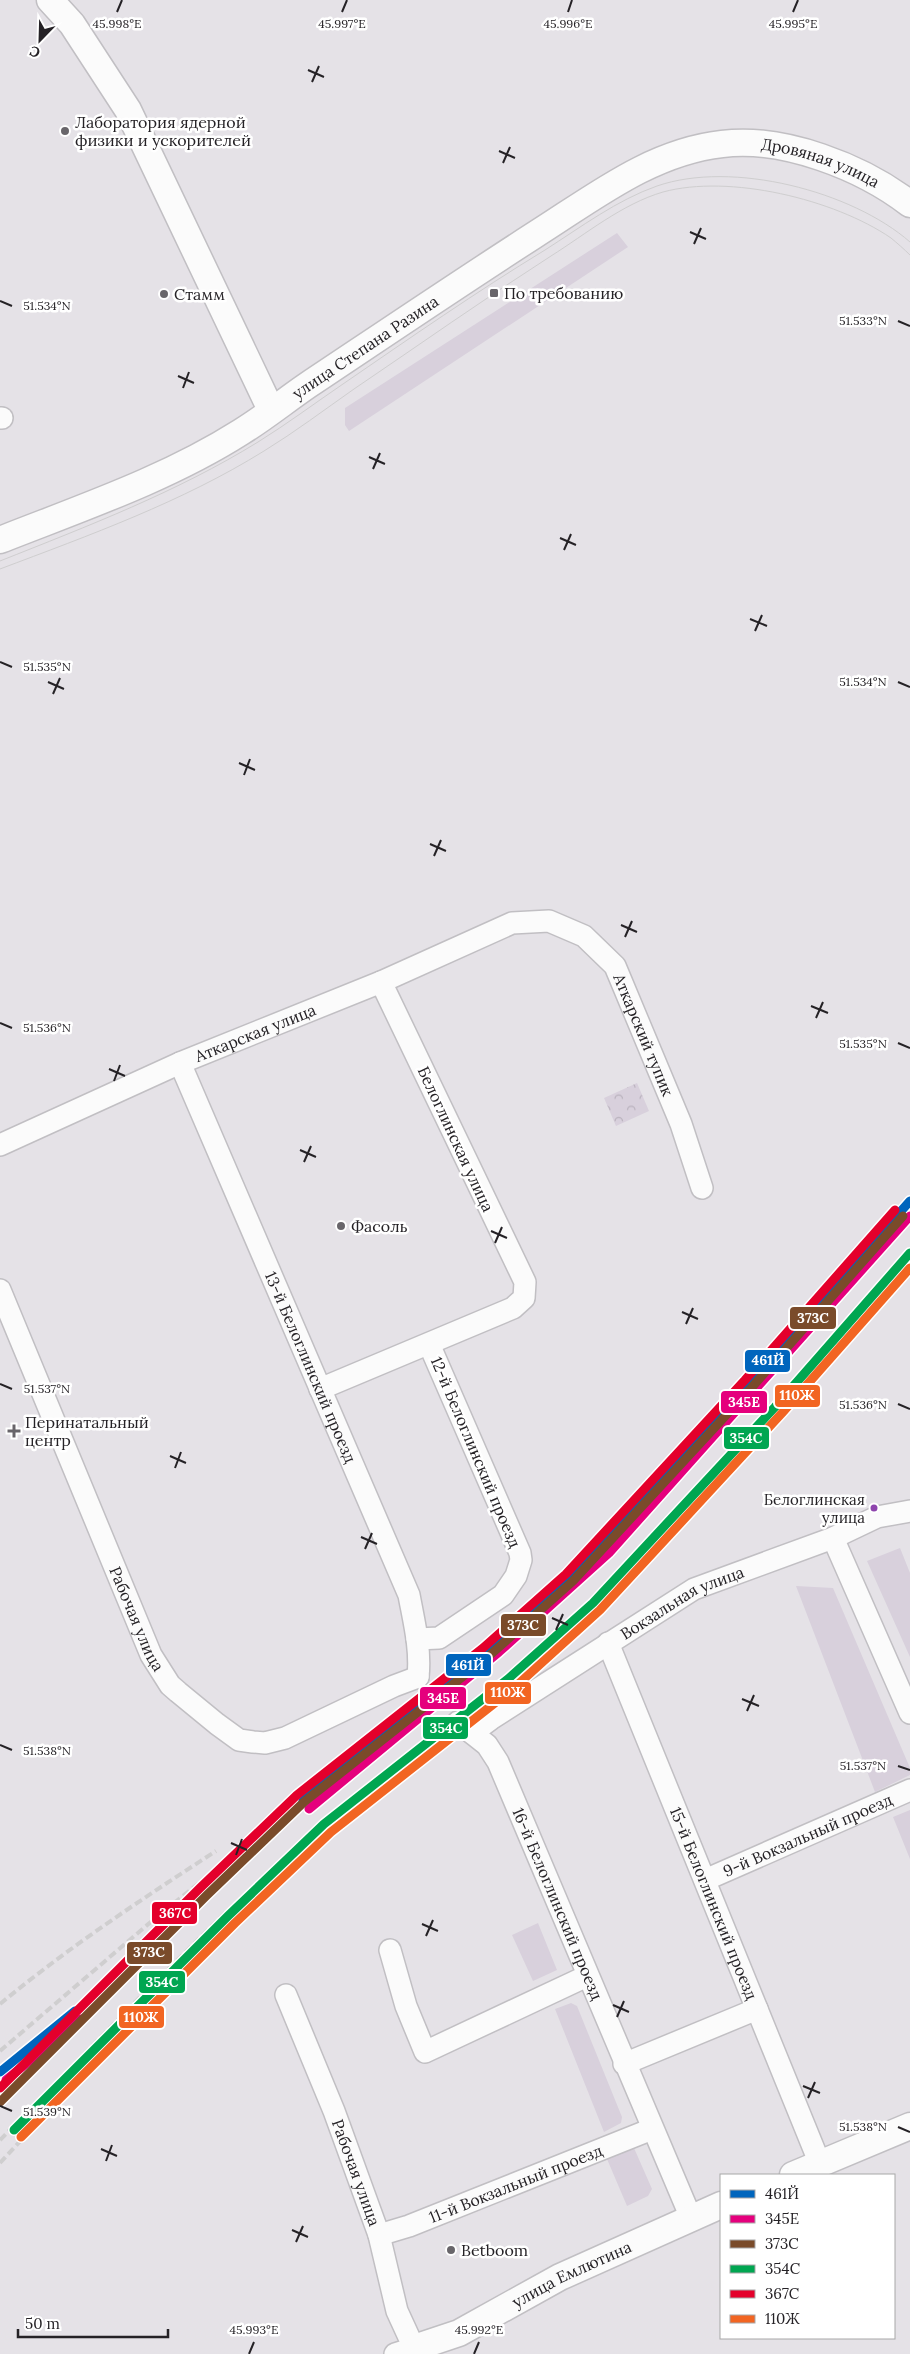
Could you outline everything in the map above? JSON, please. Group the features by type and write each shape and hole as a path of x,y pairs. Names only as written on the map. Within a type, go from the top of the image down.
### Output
{"main road":[{"path":"50,0 72,24 128,110 271,410"},
{"name":"улица Степана Разина","path":"0,540 106,498 193,460 242,432 271,410 453,288 616,183 663,157 722,144"},
{"name":"Дровяная улица","path":"722,144 760,144 807,153 855,171 896,193 910,204"},
{"path":"795,2174 910,2126"},
{"name":"улица Емлютина","path":"408,2352 459,2333 560,2277 720,2206"}],"street":[{"name":"Аткарский тупик","path":"512,923 549,921 584,936 615,966 681,1124 702,1188"},
{"name":"Аткарская улица","path":"0,1145 180,1064 380,982 512,923"},
{"name":"Белоглинская улица","path":"380,982 525,1282 524,1298 513,1308 429,1344"},
{"name":"13-й Белоглинский проезд","path":"180,1064 409,1595 424,1682"},
{"name":"Рабочая улица","path":"0,1290 151,1655 170,1685 239,1740 265,1743 285,1738 394,1686 424,1682"},
{"path":"320,1388 429,1344"},
{"name":"12-й Белоглинский проезд","path":"417,1638 439,1638 503,1595 516,1576 521,1560 429,1344"},
{"name":"Вокзальная улица","path":"465,1728 491,1719 694,1589 833,1538 877,1517 910,1511"},
{"path":"833,1538 910,1713"},
{"name":"15-й Белоглинский проезд","path":"608,1643 820,2164"},
{"name":"16-й Белоглинский проезд","path":"465,1728 487,1745 498,1762 536,1848 624,2064 691,2218"},
{"name":"9-й Вокзальный проезд","path":"705,1880 910,1790"},
{"path":"390,1950 406,2006 425,2052 587,1976"},
{"name":"Рабочая улица","path":"286,1995 334,2111 379,2235 408,2352"},
{"path":"624,2064 757,2009"},
{"name":"11-й Вокзальный проезд","path":"379,2235 409,2226 652,2129"}],"green space":[{"path":"617,233 628,247 349,431 345,425 345,408"},
{"path":"637,1083 649,1111 616,1126 604,1098"},
{"path":"900,1548 910,1573 910,1657 867,1561"},
{"path":"796,1586 833,1588 910,1768 910,1775 875,1792"},
{"path":"910,1810 910,1859 893,1817"},
{"path":"538,1923 557,1970 533,1981 512,1935"},
{"path":"571,2003 577,2006 622,2117 621,2123 604,2132 555,2009"},
{"path":"634,2148 652,2189 648,2196 627,2206 607,2159"}],"tunnel":[{"path":"431,1688 458,1722"}],"tram line":[{"path":"0,561 132,507 227,460 269,435 443,316 586,223 613,206 657,186 687,179 720,177 755,179 790,185 824,195 857,208 886,224 910,242"},
{"path":"0,569 168,502 233,469 287,436 476,305 605,220 648,197 689,187 718,186 749,188 780,194 841,212 868,224 891,238 910,255"}],"railway":[{"path":"0,2051 160,1914 303,1801"},
{"path":"0,2004 79,1943 216,1851"},
{"path":"0,2140 227,1911"},
{"path":"0,2086 75,2011"},
{"path":"0,2163 114,2039"}],"transit line":[{"name":"461Й","path":"303,1801 493,1645 602,1546 910,1201"},
{"name":"367С","path":"0,2088 200,1888 297,1795 483,1648 566,1574 745,1380 895,1210"},
{"name":"373C","path":"0,2102 207,1895 304,1802 490,1655 573,1581 753,1386 903,1216"},
{"name":"345Е","path":"309,1809 499,1652 609,1553 910,1216"},
{"name":"354С","path":"14,2130 228,1916 324,1824 508,1679 593,1603 775,1407 910,1253"},
{"name":"110Ж","path":"21,2137 235,1923 331,1832 515,1687 600,1610 782,1413 910,1268"},
{"name":"461Й","path":"0,2072 75,2011"},
{"name":"345Е","path":"6,2080 81,2019"}],"place":[{"name":"Лаборатория ядерной физики и ускорителей","path":"65,131"},
{"name":"По требованию","path":"494,293"},
{"name":"Стамм","path":"164,294"},
{"name":"Фасоль","path":"341,1226"},
{"name":"Перинатальный центр","path":"14,1431"},
{"name":"Белоглинская улица","path":"874,1508"},
{"name":"Betboom","path":"451,2250"}]}
